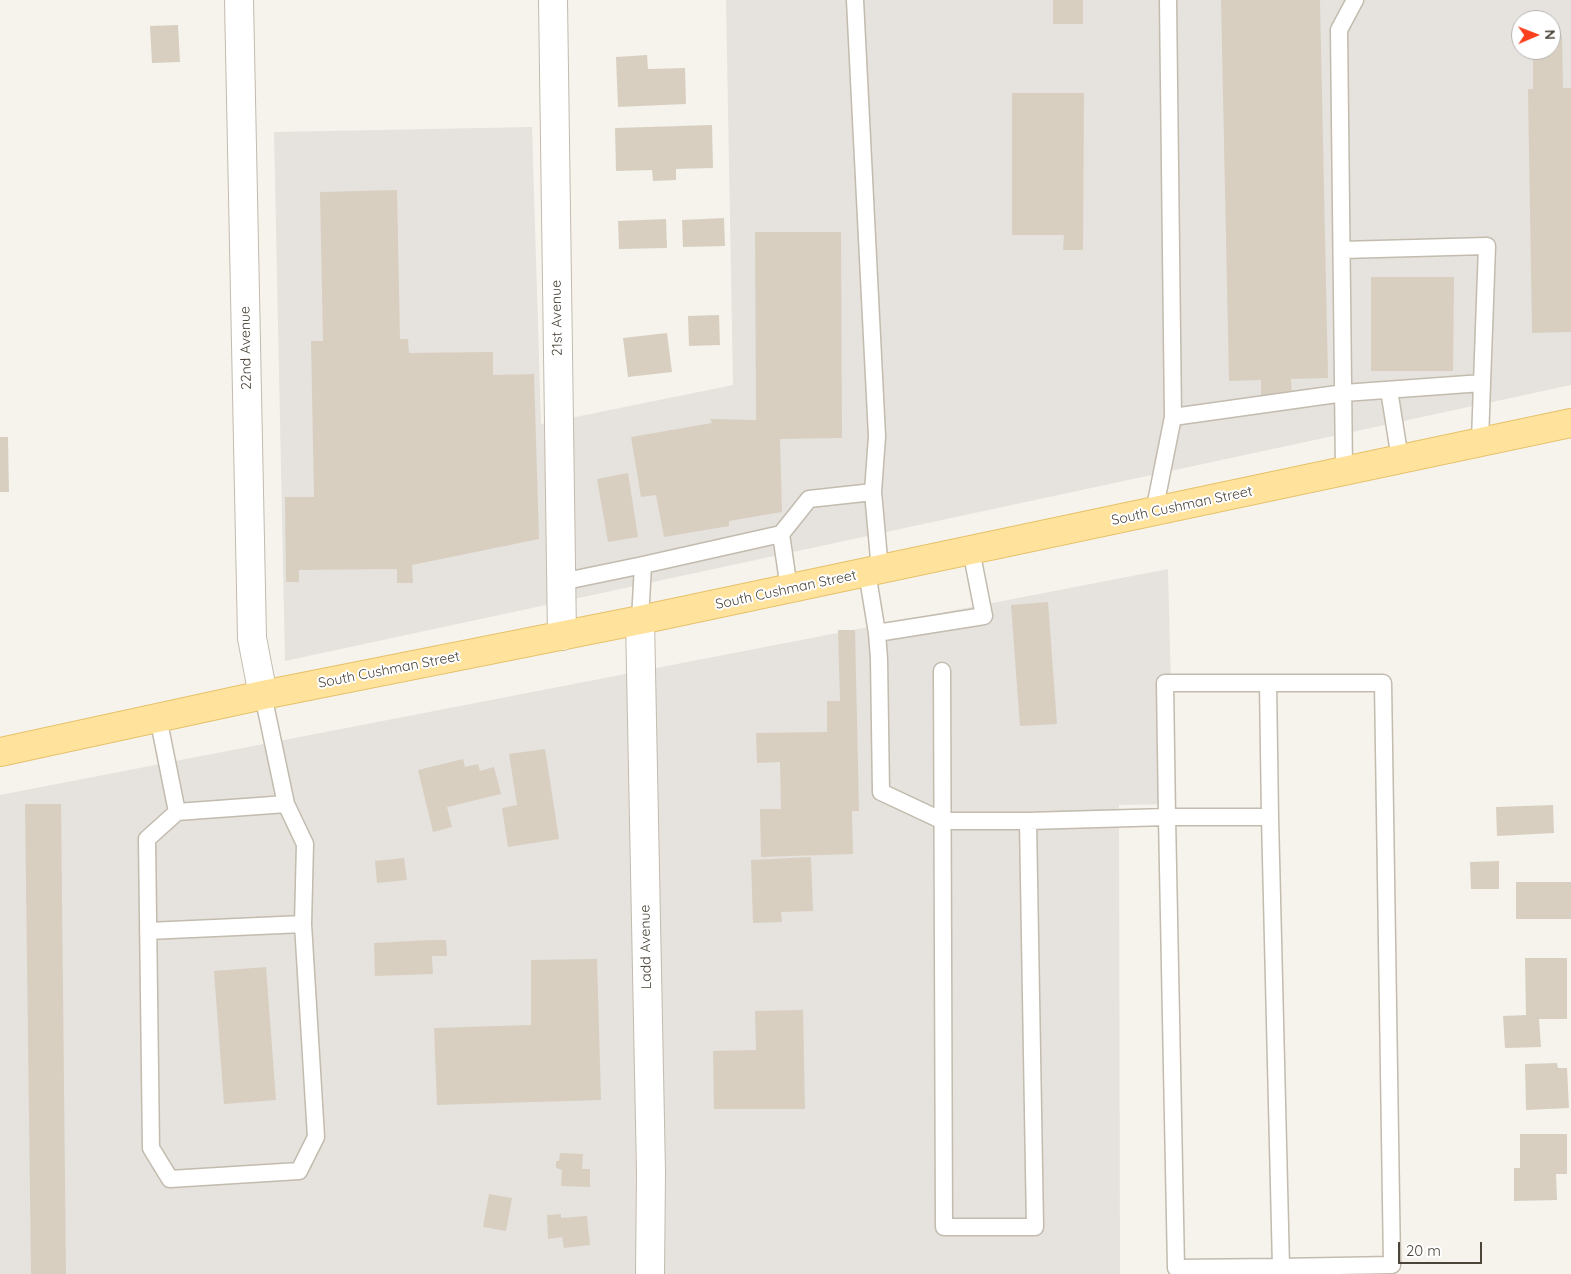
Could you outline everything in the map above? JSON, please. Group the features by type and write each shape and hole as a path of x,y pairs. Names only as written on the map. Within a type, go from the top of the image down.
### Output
{"main road":[{"name":"South Cushman Street","path":"0,752 263,695 789,589 1571,423"}],"street":[{"name":"22nd Avenue","path":"239,0 252,638 263,695"},
{"name":"21st Avenue","path":"553,0 562,636"},
{"name":"Ladd Avenue","path":"640,620 651,1172 650,1274"}],"lane":[{"path":"855,0 877,436 873,492 874,571 879,659 881,792 943,820 1028,821 1167,817 1270,817"},
{"path":"1154,512 1173,418 1168,0"},
{"path":"1344,471 1339,30 1355,0"},
{"path":"1342,250 1487,246 1480,442"},
{"path":"1173,418 1344,393 1482,383"},
{"path":"1389,390 1400,459"},
{"path":"561,582 781,534 809,499 873,492"},
{"path":"781,534 789,589"},
{"path":"877,633 984,616 971,550"},
{"path":"640,620 643,565"},
{"path":"942,671 944,1227 1035,1228 1028,821"},
{"path":"1165,683 1268,683 1383,683 1392,1265 1176,1268 1165,683"},
{"path":"1268,683 1281,1267"},
{"path":"263,695 286,804 305,844 303,924 316,1137 299,1171 170,1179 151,1148 147,839 177,812 286,804"},
{"path":"158,717 177,812"},
{"path":"148,930 303,924"}],"shaded area":[{"path":"726,0 1571,0 1571,385 285,661 274,132 532,127 541,424 733,385"},
{"path":"1168,569 1174,804 1119,805 1120,1274 0,1274 0,795"}],"building":[{"path":"1053,0 1083,0 1083,24 1053,24"},
{"path":"1221,0 1320,0 1328,378 1291,379 1292,397 1261,398 1261,380 1229,381"},
{"path":"178,25 180,62 152,63 150,26"},
{"path":"1562,36 1563,88 1571,88 1571,332 1532,333 1528,89 1533,89 1533,60 1561,60"},
{"path":"647,55 648,69 685,68 686,104 618,107 616,57"},
{"path":"1012,93 1084,93 1083,250 1063,250 1064,235 1012,235"},
{"path":"712,125 713,168 676,169 676,180 653,181 652,170 616,171 615,128"},
{"path":"397,190 400,339 408,339 409,353 493,352 493,375 534,374 539,539 412,565 413,583 397,583 397,569 299,570 299,582 286,582 285,497 314,497 311,341 323,341 320,192"},
{"path":"724,218 725,246 683,247 682,220"},
{"path":"666,219 667,248 619,249 618,221"},
{"path":"755,232 841,232 842,438 780,439 782,512 729,521 729,526 664,537 656,495 641,497 631,437 712,423 710,419 756,420"},
{"path":"1371,277 1454,277 1453,371 1371,371"},
{"path":"719,315 720,345 689,346 688,316"},
{"path":"667,333 672,372 628,377 623,338"},
{"path":"0,437 8,437 9,492 0,492"},
{"path":"628,473 638,537 608,542 597,479"},
{"path":"1048,602 1057,724 1020,726 1011,605"},
{"path":"838,630 855,630 859,811 852,811 853,854 761,857 760,809 781,809 780,762 757,763 756,733 827,732 827,701 840,701"},
{"path":"545,749 559,839 508,847 502,808 517,805 509,754"},
{"path":"463,759 465,767 478,764 480,771 494,767 501,794 447,807 452,827 433,832 418,770"},
{"path":"25,804 61,804 66,1274 31,1274"},
{"path":"1553,805 1554,833 1497,836 1496,807"},
{"path":"811,857 813,911 781,912 782,922 753,923 751,860"},
{"path":"404,858 407,880 377,883 375,861"},
{"path":"1499,861 1499,889 1471,889 1470,862"},
{"path":"1516,882 1571,882 1571,919 1516,919"},
{"path":"446,940 447,956 432,956 433,974 375,976 374,943"},
{"path":"1525,958 1567,958 1567,1019 1539,1019 1541,1047 1505,1048 1503,1016 1526,1015"},
{"path":"597,959 601,1100 437,1105 434,1028 531,1025 531,960"},
{"path":"266,967 276,1100 224,1104 214,971"},
{"path":"803,1010 805,1109 714,1109 713,1051 756,1050 755,1011"},
{"path":"1557,1063 1558,1068 1567,1068 1569,1108 1526,1110 1525,1064"},
{"path":"1520,1134 1567,1134 1567,1174 1556,1174 1557,1200 1514,1201 1514,1168 1520,1168"},
{"path":"560,1153 583,1154 582,1169 590,1169 590,1187 561,1186 562,1170 556,1168 556,1161 559,1161"},
{"path":"489,1194 512,1198 506,1231 483,1227"},
{"path":"561,1214 561,1218 587,1216 590,1245 564,1248 562,1237 548,1239 547,1215"}]}
